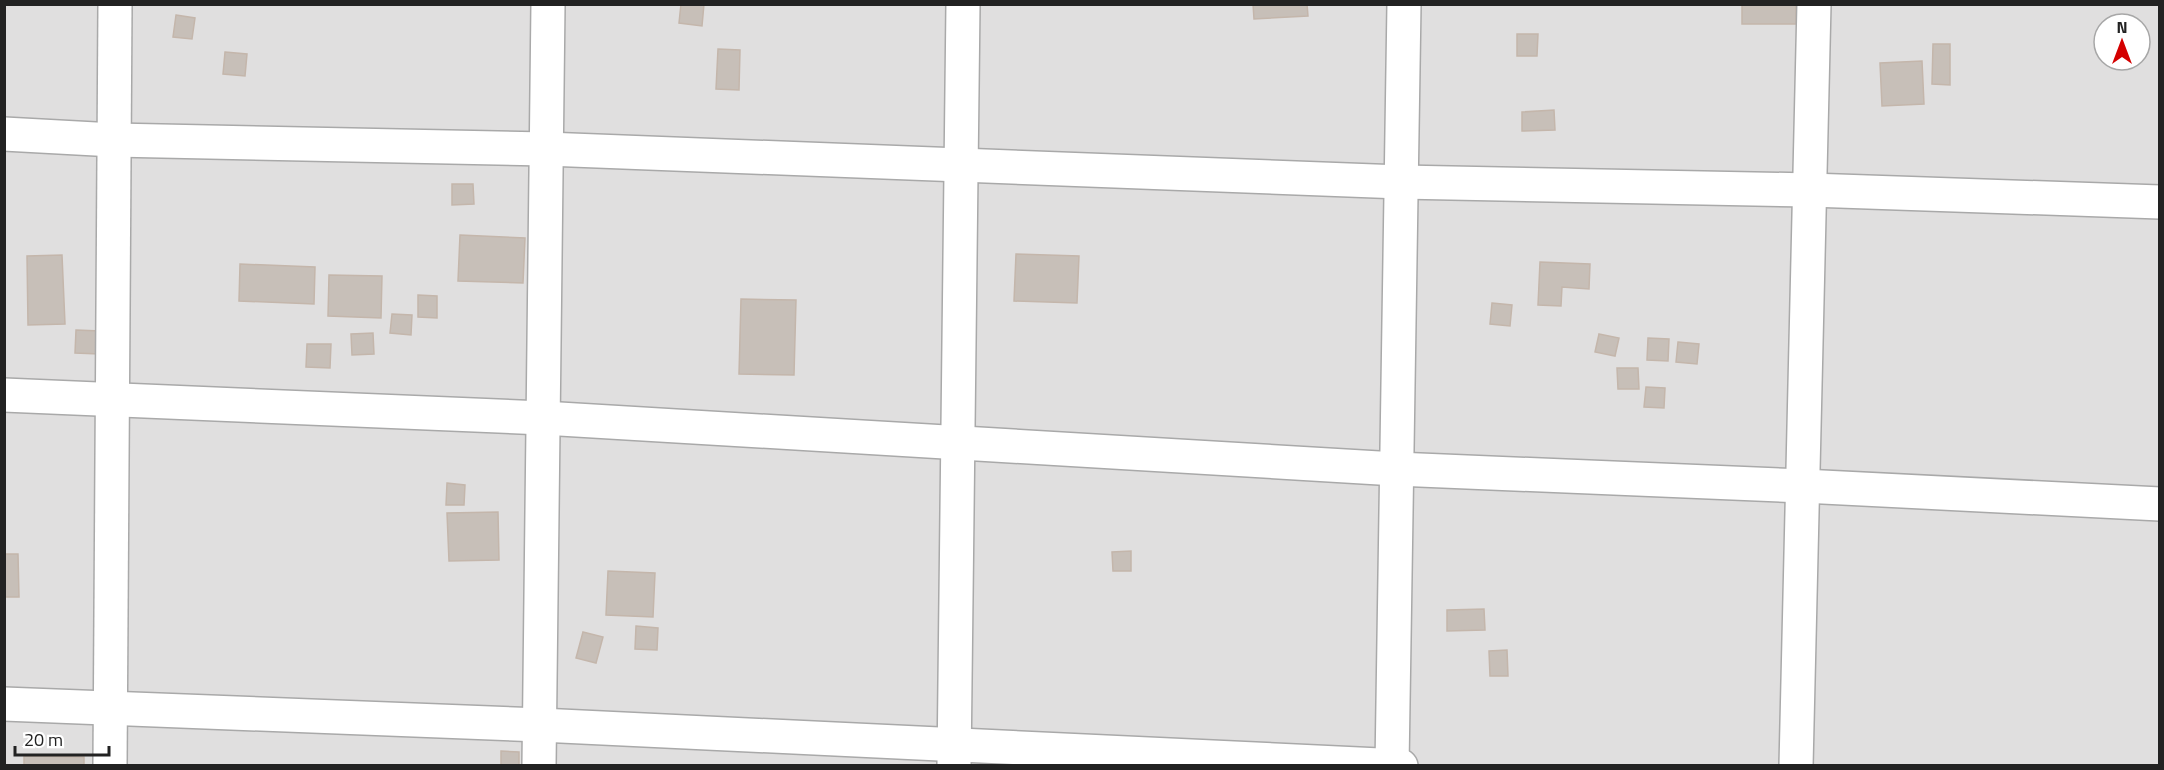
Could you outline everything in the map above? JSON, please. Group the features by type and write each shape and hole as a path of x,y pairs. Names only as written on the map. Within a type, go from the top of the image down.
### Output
{"street":[{"path":"110,765 115,4"},
{"path":"539,765 548,4"},
{"path":"955,755 963,4"},
{"path":"1392,765 1404,4"},
{"path":"1796,765 1814,4"},
{"path":"4,134 114,140 546,149 1401,182 1810,190 2160,202"},
{"path":"4,395 113,402 543,418 958,445 1396,469 2160,504"},
{"path":"4,704 540,725 955,755 1401,765"}],"shaded area":[{"path":"5,5 2159,5 2159,765 5,765"}],"building":[{"path":"681,4 704,4 702,26 679,23"},
{"path":"1253,4 1307,4 1308,16 1254,19"},
{"path":"1742,4 1796,4 1796,24 1742,24"},
{"path":"176,15 195,18 192,39 173,37"},
{"path":"1517,34 1538,34 1537,56 1517,56"},
{"path":"1933,44 1950,44 1950,85 1932,84"},
{"path":"718,49 740,50 739,90 716,89"},
{"path":"225,52 247,54 245,76 223,74"},
{"path":"1922,61 1924,104 1882,106 1880,63"},
{"path":"1554,110 1555,130 1522,131 1522,112"},
{"path":"452,184 473,184 474,204 452,205"},
{"path":"460,235 525,238 523,283 458,281"},
{"path":"1016,254 1079,256 1077,303 1014,301"},
{"path":"62,255 65,324 28,325 27,256"},
{"path":"1540,262 1590,264 1589,289 1562,287 1561,306 1538,305"},
{"path":"240,264 315,267 314,304 239,301"},
{"path":"329,275 382,276 381,318 328,316"},
{"path":"418,295 437,296 437,318 418,317"},
{"path":"741,299 796,300 794,375 739,374"},
{"path":"1492,303 1512,305 1510,326 1490,324"},
{"path":"392,314 412,315 411,335 390,333"},
{"path":"76,330 100,331 99,354 75,353"},
{"path":"373,333 374,354 352,355 351,334"},
{"path":"1599,334 1619,338 1615,356 1595,352"},
{"path":"1648,338 1669,339 1668,361 1647,360"},
{"path":"1678,342 1699,344 1697,364 1676,362"},
{"path":"307,344 331,344 330,368 306,367"},
{"path":"1617,368 1638,368 1639,389 1618,389"},
{"path":"1646,387 1665,388 1664,408 1644,407"},
{"path":"447,483 465,485 464,505 446,505"},
{"path":"498,512 499,560 449,561 447,513"},
{"path":"1131,551 1131,571 1113,571 1112,552"},
{"path":"4,554 18,554 19,597 4,597"},
{"path":"608,571 655,573 653,617 606,615"},
{"path":"1484,609 1485,630 1447,631 1447,610"},
{"path":"636,626 658,628 657,650 635,649"},
{"path":"583,632 603,637 596,663 576,658"},
{"path":"1507,650 1508,676 1490,676 1489,651"},
{"path":"501,751 519,752 519,766 501,766"},
{"path":"24,756 84,757 84,766 24,766"}]}
